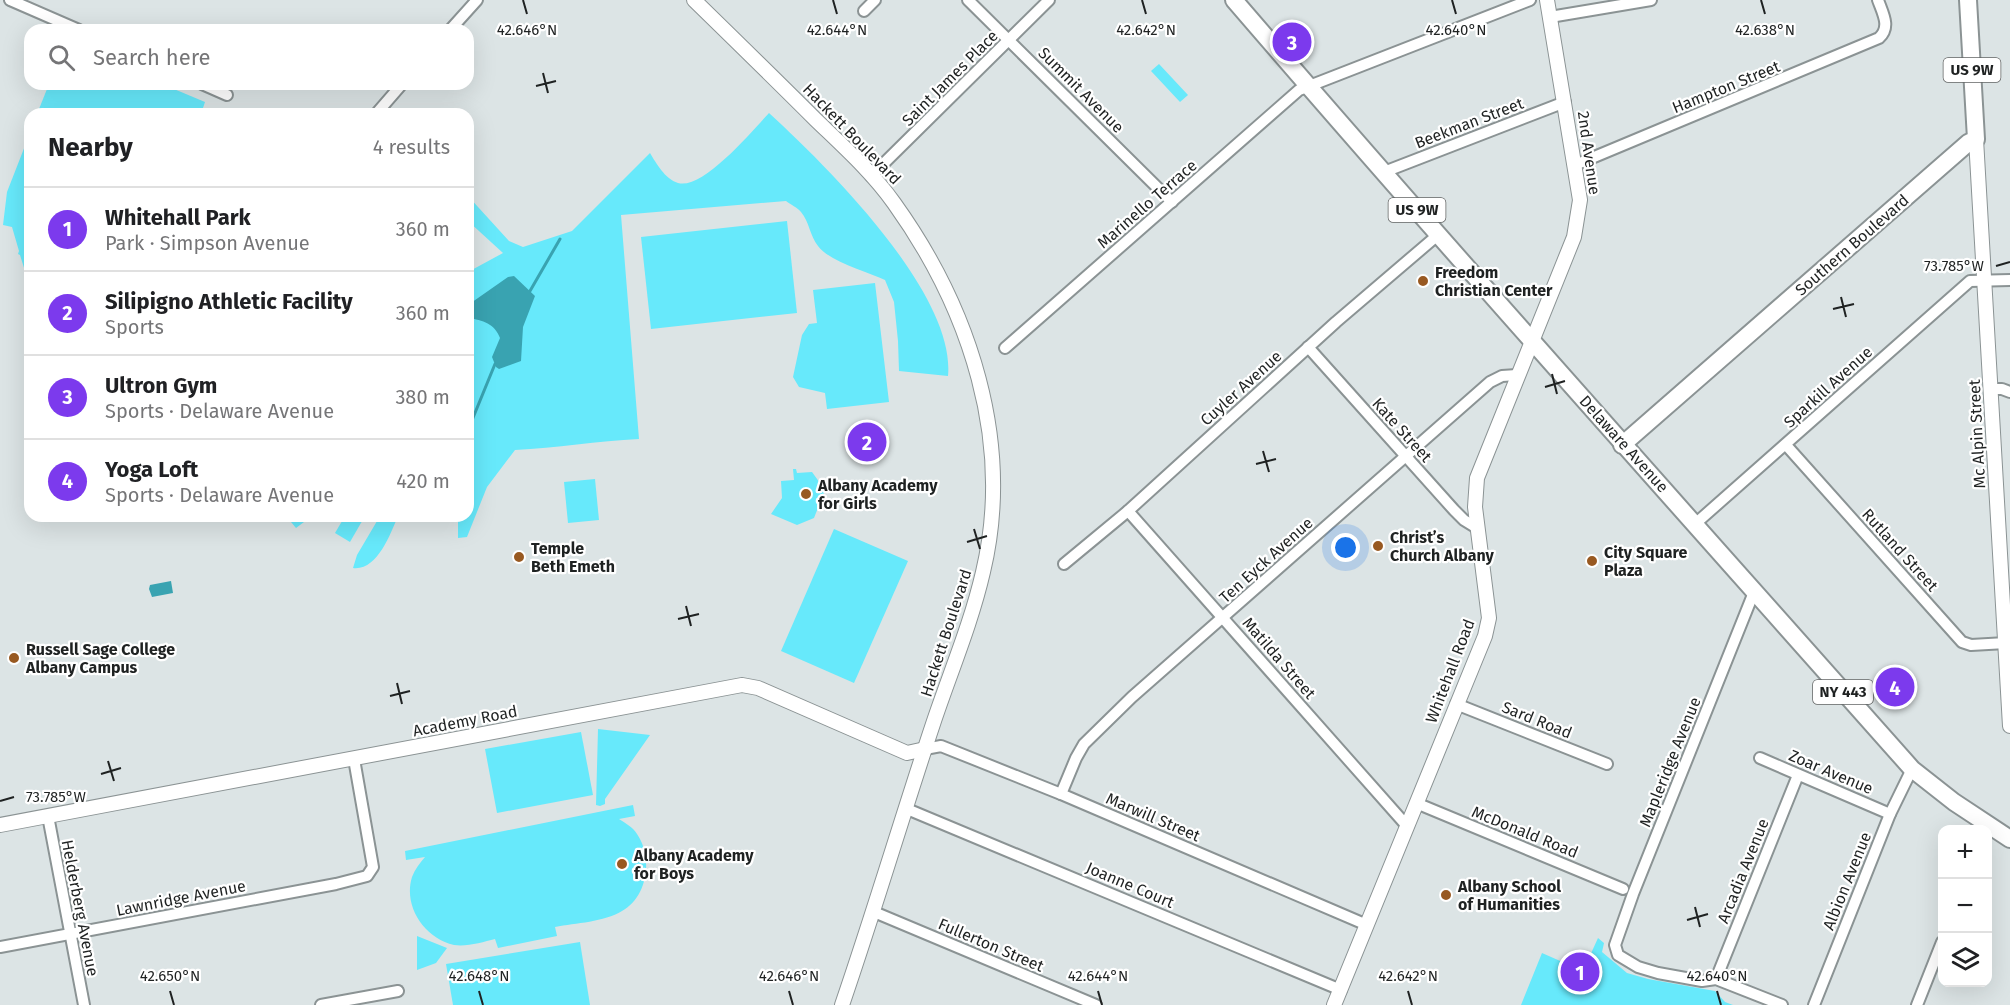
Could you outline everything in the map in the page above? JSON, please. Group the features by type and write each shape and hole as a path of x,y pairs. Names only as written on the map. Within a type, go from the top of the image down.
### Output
{"main road":[{"name":"US 9W","path":"1968,0 1976,139"},
{"name":"Delaware Avenue","path":"1239,2 1309,86 1623,445 1912,769 1983,825"},
{"name":"Southern Boulevard","path":"1623,445 1968,143 1976,139"},
{"name":"Delaware Avenue","path":"1992,831 2010,839"}],"street":[{"path":"10,0 64,24"},
{"path":"455,24 477,0"},
{"name":"Hackett Boulevard","path":"694,0 871,176 892,200 924,248 949,294 964,330 984,397 991,442 992,508 983,572 842,1005"},
{"path":"864,11 875,0"},
{"name":"Summit Avenue","path":"968,0 1173,202"},
{"name":"Saint James Place","path":"871,176 1049,0"},
{"name":"Marinello Terrace","path":"1005,348 1299,90 1530,0"},
{"name":"2nd Avenue","path":"1532,339 1574,237 1580,200 1546,0"},
{"path":"1550,17 1651,0"},
{"name":"Hampton Street","path":"1575,165 1836,58 1879,38 1885,32 1886,24 1878,0"},
{"path":"216,90 227,95"},
{"path":"381,108 397,90"},
{"name":"Beekman Street","path":"1384,172 1564,102"},
{"name":"Mc Alpin Street","path":"1976,139 2010,726"},
{"name":"Cuyler Avenue","path":"1064,564 1128,511 1308,347 1438,234"},
{"name":"Sparkill Avenue","path":"1695,524 1970,281 2010,279"},
{"name":"Whitehall Road","path":"1334,1005 1485,636 1489,618 1475,490 1477,478 1532,339"},
{"name":"Kate Street","path":"1308,347 1454,510 1464,520 1478,528"},
{"name":"Ten Eyck Avenue","path":"1061,794 1084,744 1132,697 1490,382 1502,376 1517,375"},
{"path":"1991,389 2010,392"},
{"name":"Rutland Street","path":"1786,445 1962,642 1971,645 2006,644"},
{"name":"Matilda Street","path":"1128,511 1407,826"},
{"name":"Mapleridge Avenue","path":"1716,979 1702,981 1672,977 1648,970 1618,956 1615,945 1633,894 1754,592"},
{"name":"Academy Road","path":"0,825 742,685 758,688 907,753 925,750"},
{"name":"Sard Road","path":"1456,704 1607,764"},
{"name":"Marwill Street","path":"925,750 941,746 1061,794 1368,925"},
{"name":"Zoar Avenue","path":"1760,758 1890,814"},
{"name":"Lawnridge Avenue","path":"0,947 336,884 367,876 373,867 354,759"},
{"name":"Albion Avenue","path":"1814,1005 1890,814 1912,769"},
{"name":"Arcadia Avenue","path":"1716,979 1798,775"},
{"name":"McDonald Road","path":"1416,803 1623,889"},
{"name":"Joanne Court","path":"907,809 1341,990"},
{"name":"Helderberg Avenue","path":"48,816 84,1005"},
{"name":"Fullerton Street","path":"874,912 1096,1005"},
{"path":"1917,1005 1938,952"},
{"path":"1716,979 1782,1005"},
{"path":"321,1005 398,991"}],"shaded area":[{"path":"1159,64 1188,95 1180,102 1151,71"},
{"path":"47,90 176,90 205,102 203,108 39,108"},
{"path":"769,113 823,165 853,198 910,271 932,308 945,343 948,376 899,371 894,302 885,280 839,261 824,252 815,242 804,216 786,201 621,215 639,439 515,450 487,487 474,520 474,269 503,253 474,226 474,203 509,241 523,247 572,231 650,153 669,178 678,183 688,183 713,169"},
{"path":"24,148 24,268 18,254 12,227 3,225 7,192"},
{"path":"787,221 797,313 651,329 641,237"},
{"path":"514,276 535,296 523,327 521,361 499,369 492,357 500,338 495,329 474,319 474,301 508,277"},
{"path":"875,283 889,402 827,409 825,393 799,387 793,377 802,335 809,324 817,323 813,290"},
{"path":"793,469 796,469 797,473 812,472 825,490 814,518 797,525 771,514 782,498 781,481 794,480"},
{"path":"595,479 599,520 568,523 564,482"},
{"path":"291,522 304,522 296,528"},
{"path":"341,522 362,522 350,542 335,533"},
{"path":"376,522 395,522 387,542 376,558 369,564 353,568 357,555"},
{"path":"458,522 473,522 467,537 458,538"},
{"path":"834,529 908,561 854,683 781,651"},
{"path":"171,581 173,593 152,597 150,585"},
{"path":"598,729 650,735 605,799 605,804 600,806 596,805"},
{"path":"581,732 593,795 497,813 485,749"},
{"path":"633,805 635,816 619,819 633,829 642,843 646,865 645,876 638,896 631,905 615,915 555,927 557,936 498,948 495,939 475,944 454,945 434,936 418,919 413,909 410,888 413,874 425,857 406,860 405,851"},
{"path":"417,936 447,948 436,963 417,970"},
{"path":"1598,938 1604,943 1602,952 1627,973 1715,991 1725,1002 1733,1005 1521,1005 1542,953 1583,971"},
{"path":"580,942 590,1005 453,1005 446,964"}],"waterway":[{"path":"530,291 560,239"},
{"path":"474,415 495,364"}],"place":[{"name":"Ultron Gym","path":"1292,42"},
{"name":"Freedom Christian Center","path":"1423,281"},
{"name":"Silipigno Athletic Facility","path":"867,442"},
{"name":"Albany Academy for Girls","path":"806,494"},
{"name":"Christ’s Church Albany","path":"1378,546"},
{"name":"Temple Beth Emeth","path":"519,557"},
{"name":"City Square Plaza","path":"1592,561"},
{"name":"Russell Sage College Albany Campus","path":"14,658"},
{"name":"Yoga Loft","path":"1895,687"},
{"name":"Albany Academy for Boys","path":"622,864"},
{"name":"Albany School of Humanities","path":"1446,895"},
{"name":"Whitehall Park","path":"1580,972"}]}
